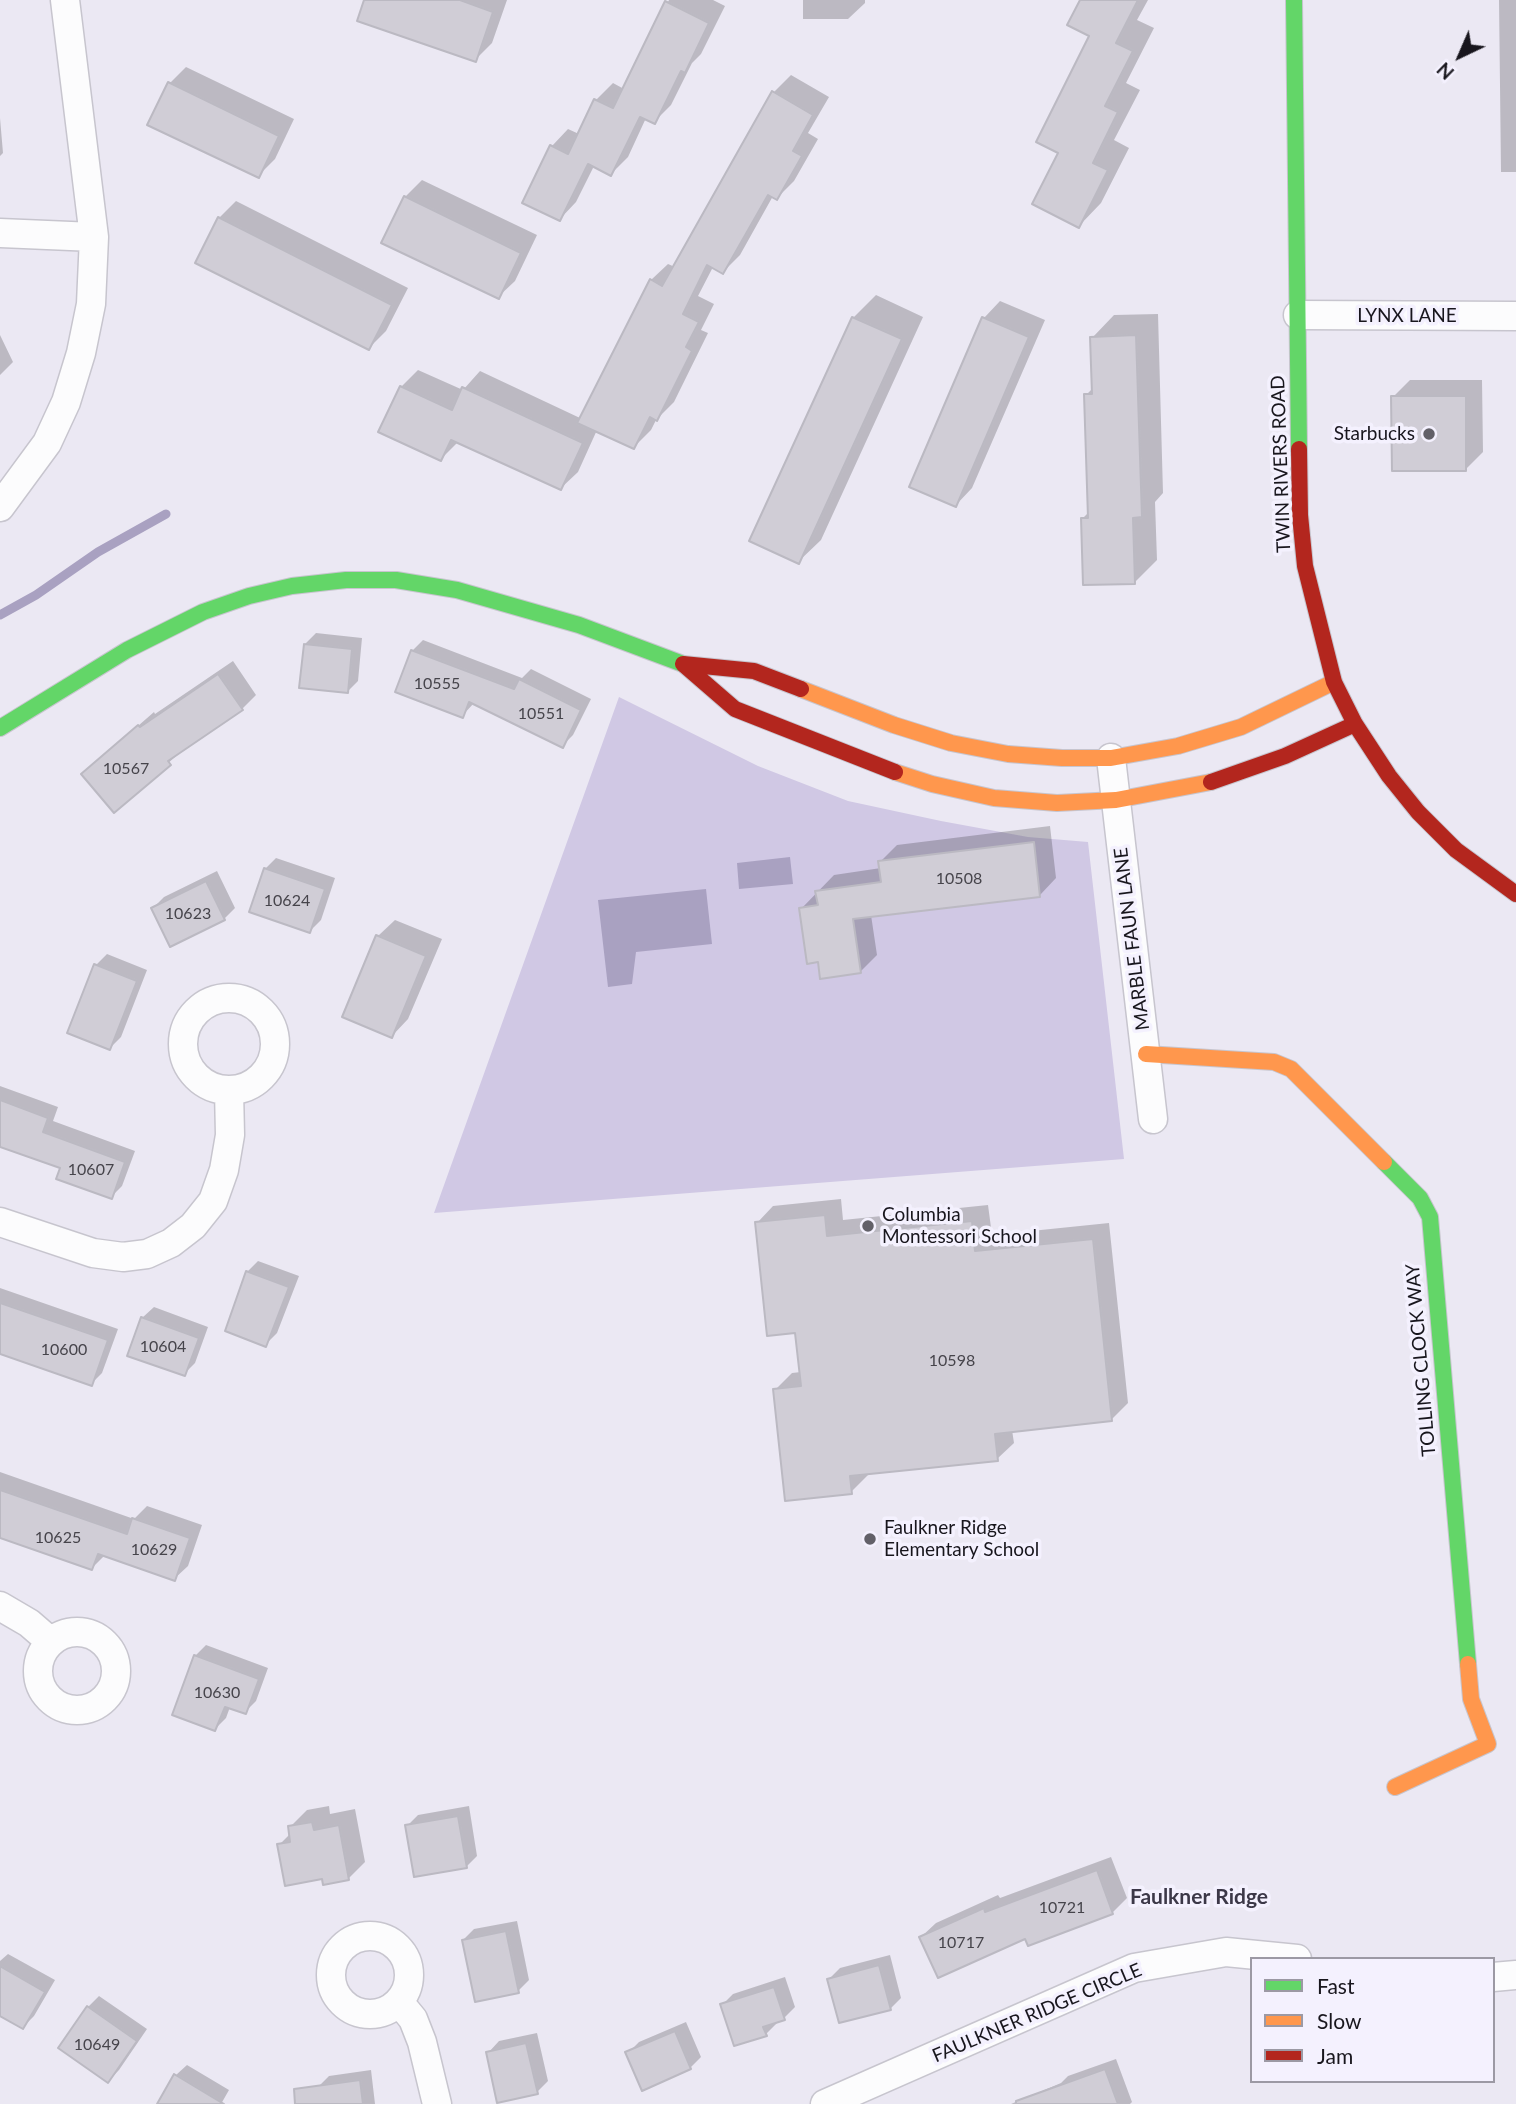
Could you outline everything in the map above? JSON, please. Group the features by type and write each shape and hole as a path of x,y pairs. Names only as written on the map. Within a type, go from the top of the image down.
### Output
{"street":[{"path":"0,507 47,443 66,402 81,353 90,304 94,237 65,0"},
{"name":"TWIN RIVERS ROAD","path":"1294,0 1300,515 1304,553 1318,624 1334,682 1355,724 1389,776 1418,812 1457,850 1516,894"},
{"path":"0,233 94,237"},
{"name":"LYNX LANE","path":"1298,315 1516,316"},
{"path":"0,728 127,650 203,612 249,596 292,586 346,580 396,580 457,590 579,625 683,664 754,671 894,725 951,743 1008,754 1111,758 1178,746 1241,727 1334,682"},
{"path":"683,664 735,709 877,766 932,784 994,798 1057,803 1116,800 1190,788 1231,777 1355,724"},
{"name":"MARBLE FAUN LANE","path":"1111,758 1153,1119"},
{"name":"TOLLING CLOCK WAY","path":"1146,1054 1274,1062 1291,1069 1420,1198 1430,1217 1471,1699 1488,1744 1395,1787"},
{"path":"0,1222 93,1253 123,1257 147,1254 171,1243 193,1226 213,1201 224,1170 230,1135 229,1090"},
{"path":"0,1606 29,1623 51,1642"},
{"name":"FAULKNER RIDGE CIRCLE","path":"825,2104 1134,1968 1226,1952 1277,1957"},
{"path":"1495,1976 1516,1975"},
{"path":"399,2002 413,2019 422,2042 437,2104"}],"shaded area":[{"path":"619,697 758,766 848,801 1028,837 1088,842 1124,1159 434,1213"},
{"path":"790,857 793,884 739,889 737,863"},
{"path":"706,889 712,944 636,952 632,984 608,987 598,900"}],"building":[{"path":"364,0 460,0 493,12 476,62 357,21"},
{"path":"1080,0 1138,0 1116,43 1133,51 1105,106 1118,112 1093,163 1108,170 1079,228 1032,204 1058,153 1036,142 1089,36 1067,25"},
{"path":"665,1 709,23 685,73 681,71 655,124 640,117 611,176 588,164 560,221 522,203 550,145 568,154 594,99 613,108"},
{"path":"168,82 279,136 259,178 147,125"},
{"path":"772,91 813,115 793,151 802,156 777,200 768,195 723,274 707,265 683,314 699,322 686,347 692,351 657,421 650,417 634,449 577,423 650,279 662,286"},
{"path":"404,196 521,253 499,299 381,243"},
{"path":"218,217 392,305 369,350 195,263"},
{"path":"852,317 902,339 799,564 749,541"},
{"path":"982,317 1029,337 956,507 909,487"},
{"path":"1136,335 1142,517 1133,518 1135,584 1083,585 1081,518 1088,518 1084,394 1092,394 1090,337"},
{"path":"400,386 452,410 462,387 583,443 561,490 451,440 441,461 378,432"},
{"name":"Starbucks","path":"1391,396 1466,396 1466,471 1392,471"},
{"path":"304,644 352,649 348,693 299,688"},
{"path":"411,650 514,689 519,679 581,710 563,748 469,702 463,718 395,692"},
{"path":"218,674 243,710 168,761 171,765 114,813 81,774 138,725 140,727"},
{"path":"1034,842 1040,897 853,919 861,973 820,979 818,962 807,964 799,908 818,905 815,891 881,882 878,861"},
{"path":"264,868 325,889 310,933 249,912"},
{"path":"206,881 225,920 170,947 151,908"},
{"path":"376,935 426,956 392,1038 342,1017"},
{"path":"94,964 137,981 110,1050 67,1033"},
{"path":"0,1100 48,1118 43,1132 125,1162 112,1199 56,1179 60,1168 0,1147"},
{"path":"825,1215 827,1236 972,1221 975,1251 1093,1239 1112,1421 995,1434 998,1461 850,1476 852,1494 785,1501 773,1389 801,1386 795,1333 767,1336 755,1222"},
{"path":"246,1271 289,1287 266,1347 225,1331"},
{"path":"0,1303 108,1340 92,1386 0,1354"},
{"path":"141,1317 199,1338 185,1376 127,1356"},
{"path":"0,1490 127,1534 132,1518 190,1538 175,1581 98,1554 92,1570 0,1538"},
{"path":"194,1655 259,1679 246,1714 225,1707 215,1731 172,1715"},
{"path":"458,1816 467,1868 414,1877 405,1825"},
{"path":"312,1822 314,1830 339,1825 349,1880 323,1885 322,1879 285,1886 277,1844 290,1842 288,1826"},
{"path":"1097,1870 1113,1914 1028,1946 1025,1939 938,1978 919,1937 984,1908 985,1912"},
{"path":"506,1931 519,1993 475,2002 462,1940"},
{"path":"879,1965 891,2010 839,2023 827,1979"},
{"path":"0,1966 45,1992 23,2029 0,2016"},
{"path":"774,1987 785,2020 763,2027 767,2036 734,2046 720,2004"},
{"path":"87,2006 137,2041 108,2083 58,2048"},
{"path":"675,2031 691,2069 642,2091 625,2052"},
{"path":"526,2043 538,2094 497,2103 486,2052"},
{"path":"1105,2069 1118,2104 1016,2104 1016,2101"},
{"path":"174,2074 224,2104 157,2104"},
{"path":"360,2080 363,2104 295,2104 294,2089"}],"waterway":[{"path":"0,615 36,595 98,552 166,514"}],"traffic: fast":[{"path":"1294,0 1299,449"},
{"path":"0,728 127,650 203,612 249,596 292,586 346,580 396,580 457,590 579,625 683,664"},
{"path":"1384,1162 1420,1198 1430,1217 1468,1664"}],"traffic: slow":[{"path":"801,689 894,725 951,743 1008,754 1111,758 1178,746 1241,727 1334,682"},
{"path":"895,772 932,784 994,798 1057,803 1116,800 1211,782"},
{"path":"1146,1054 1274,1062 1291,1069 1384,1162"},
{"path":"1395,1787 1488,1744 1471,1699 1468,1664"}],"traffic: jam":[{"path":"1299,449 1300,515 1305,566 1334,682 1355,724 1389,776 1418,812 1456,850 1516,894"},
{"path":"801,689 754,671 683,664 735,709 895,772"},
{"path":"1211,782 1285,756 1355,724"}],"place":[{"name":"Starbucks","path":"1429,434"},
{"name":"Columbia Montessori School","path":"868,1226"},
{"name":"Faulkner Ridge Elementary School","path":"870,1539"}],"district":[{"name":"Faulkner Ridge","path":"1199,1897"}]}
